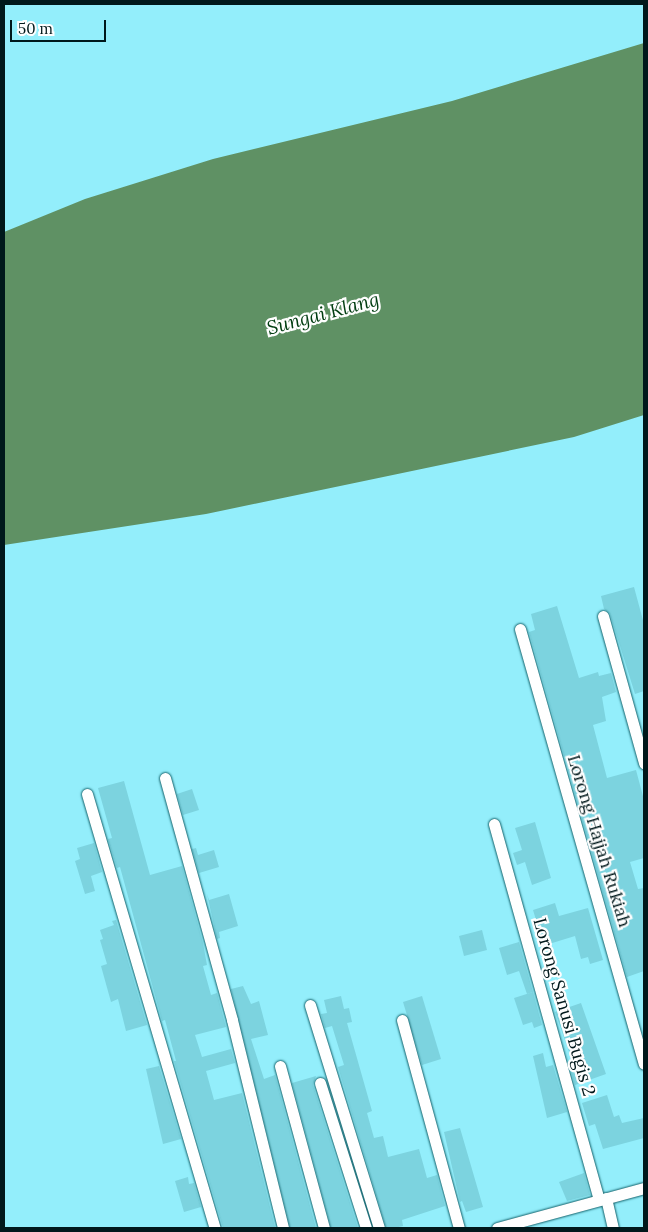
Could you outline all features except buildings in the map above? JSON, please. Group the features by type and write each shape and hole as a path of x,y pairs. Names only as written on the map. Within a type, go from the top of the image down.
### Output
{"street":[{"path":"602,616 644,763"},
{"name":"Lorong Hajjah Rukiah","path":"520,629 644,1064"},
{"path":"165,778 232,1020 283,1228"},
{"path":"87,794 216,1228"},
{"name":"Lorong Sanusi Bugis 2","path":"494,824 602,1200 613,1228"},
{"path":"310,1005 379,1228"},
{"path":"402,1020 459,1228"},
{"path":"280,1066 324,1228"},
{"path":"320,1082 366,1228"},
{"path":"497,1228 644,1188"}],"water":[{"name":"Sungai Klang","path":"644,43 644,415 574,437 206,514 4,545 4,232 85,199 213,159 452,101"}]}
